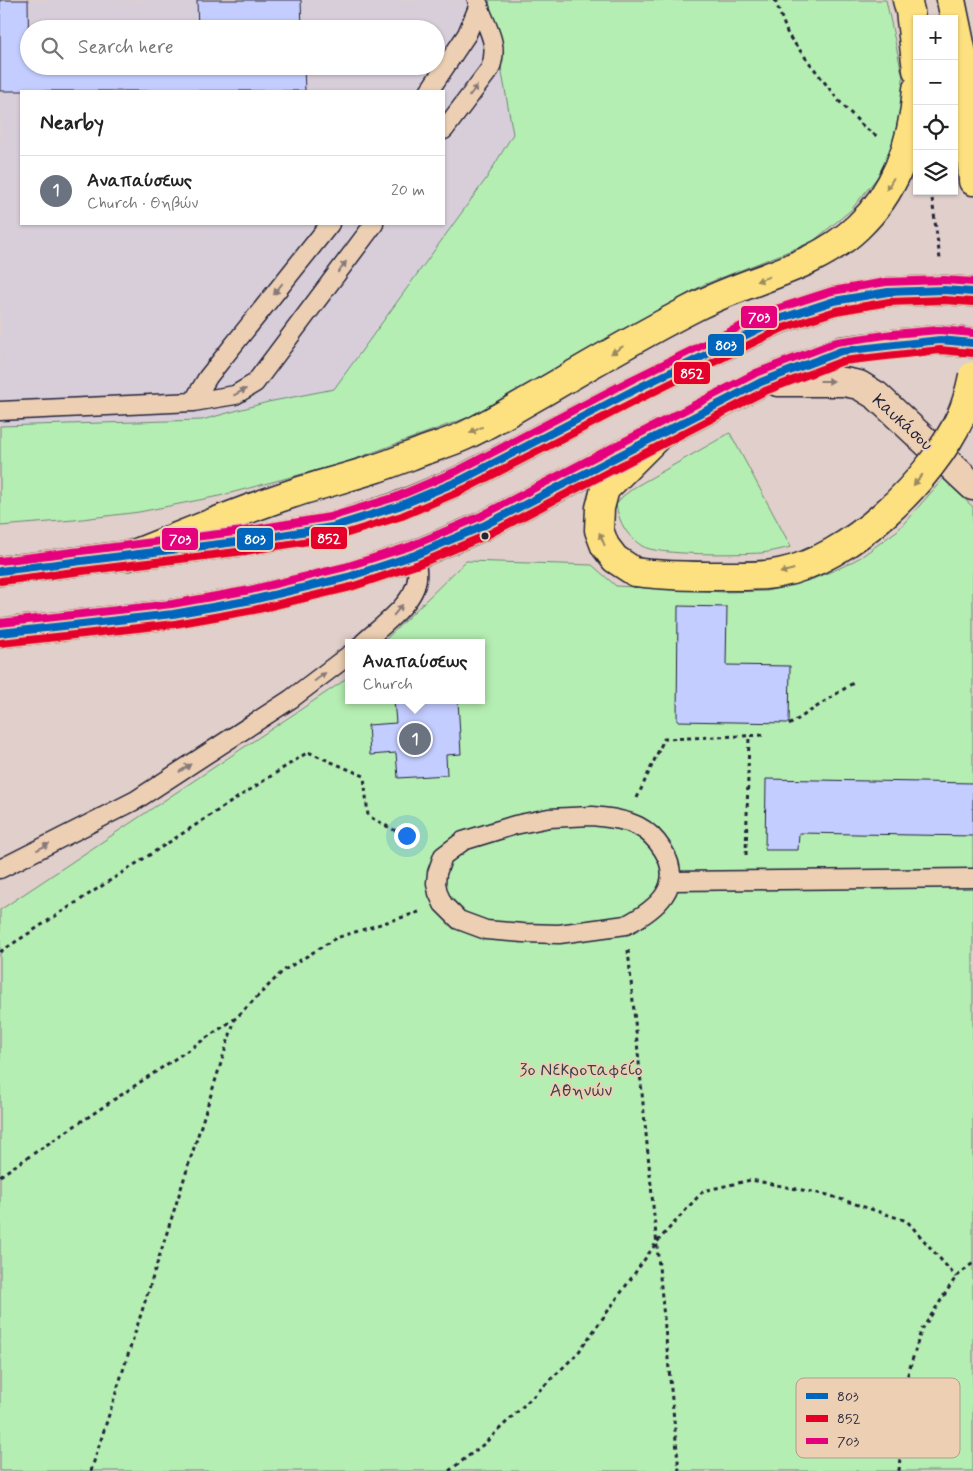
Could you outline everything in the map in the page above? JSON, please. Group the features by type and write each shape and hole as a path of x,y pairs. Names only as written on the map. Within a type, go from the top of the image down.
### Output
{"main road":[{"path":"907,0 916,60"},
{"path":"951,0 973,103"},
{"path":"965,69 973,181"},
{"path":"129,556 291,494 375,469 462,437 498,419 628,343 702,303 793,268 840,243 860,226 890,186 902,164 910,140 915,105"},
{"path":"0,571 244,541 332,526 400,506 461,480 636,389 779,320 834,301 888,292 944,290 973,292"},
{"path":"0,633 173,614 252,600 348,577 415,555 483,526 761,382 841,351 940,340 973,343"},
{"path":"660,434 605,489 600,508 599,530 605,546 614,559 635,572 689,576 779,574 808,565 826,555 860,534 886,514 921,477 946,443 968,399 973,376"},
{"name":"Καυκάσου","path":"761,382 834,381 859,385 877,396 973,486"}],"lane":[{"path":"445,67 467,34 478,3"},
{"path":"445,129 490,69 494,59 491,33 478,3"},
{"path":"430,90 440,75"},
{"path":"193,402 208,378 329,225"},
{"path":"0,411 193,402 235,395 255,383 373,225"},
{"path":"368,639 393,617 412,594 417,579 415,555"},
{"path":"0,869 136,800 291,699 345,658"},
{"path":"592,816 626,821 650,833 660,845 670,867 671,881 661,900 648,912 626,925 559,934 486,930 459,920 443,904 436,883 437,873 443,856 453,847 474,836 549,818 592,816"},
{"path":"671,881 973,878"}],"path":[{"path":"775,0 788,35 839,100 864,127 878,138"},
{"path":"932,195 944,290"},
{"path":"789,725 853,683"},
{"path":"626,821 664,739 766,734"},
{"path":"746,857 749,736"},
{"path":"0,952 308,752 364,776 368,816 443,856"},
{"path":"0,1176 236,1018 283,972 336,938 443,904"},
{"path":"626,925 679,1471"},
{"path":"91,1471 236,1018"},
{"path":"449,1471 484,1444 578,1353 656,1242 703,1191 751,1180 828,1196 907,1221 956,1277"},
{"path":"907,1378 921,1331 956,1277 973,1263"},
{"path":"899,1471 900,1458"}],"shaded area":[{"path":"0,0 886,0 903,78 876,179 851,210 784,254 703,285 469,417 344,463 219,496 139,512 0,526"}],"green space":[{"path":"489,0 886,0 903,78 901,116 888,160 876,179 851,210 812,242 703,285 469,417 344,463 219,496 139,512 0,526 0,426 202,420 268,402 334,389 486,179 513,134"},
{"path":"730,433 791,547 761,553 700,554 651,549 636,542 624,528 620,518 616,505 622,497 635,487"},
{"name":"3ο Νεκροταφείο Αθηνών","path":"943,479 973,507 973,1471 0,1471 0,910 345,679 345,704 485,704 485,639 386,639 466,561 592,565 616,586 723,592 766,591 813,579 842,567 861,557 898,530"}],"building":[{"path":"0,0 28,0 28,20 20,20 20,75 304,75 305,90 20,90 0,91"},
{"path":"197,0 301,0 302,20 198,20"},
{"path":"678,606 727,607 726,665 790,666 789,723 677,721"},
{"path":"394,704 458,704 461,754 446,755 447,775 398,778 396,753 370,755 368,725 396,723"},
{"path":"766,779 973,783 973,836 799,833 798,850 765,850"}],"transit line":[{"name":"703","path":"0,561 243,531 330,517 396,497 457,471 631,380 776,309 832,291 886,282 944,280 973,282"},
{"name":"803","path":"0,571 244,541 332,527 399,506 461,480 636,389 779,319 834,301 888,292 944,290 973,292"},
{"name":"852","path":"1,581 245,551 335,537 402,516 465,489 641,398 783,328 836,311 889,302 944,300 972,302"},
{"name":"703","path":"0,623 172,604 250,590 345,567 411,546 479,517 756,373 837,342 939,330 973,333"},
{"name":"803","path":"0,633 173,614 252,600 348,577 415,555 483,526 761,382 841,351 940,340 973,343"},
{"name":"852","path":"1,643 175,624 254,610 351,587 419,564 487,535 765,391 843,361 940,350 972,353"}],"place":[{"name":"Αναπαύσεως","path":"415,739"}]}
